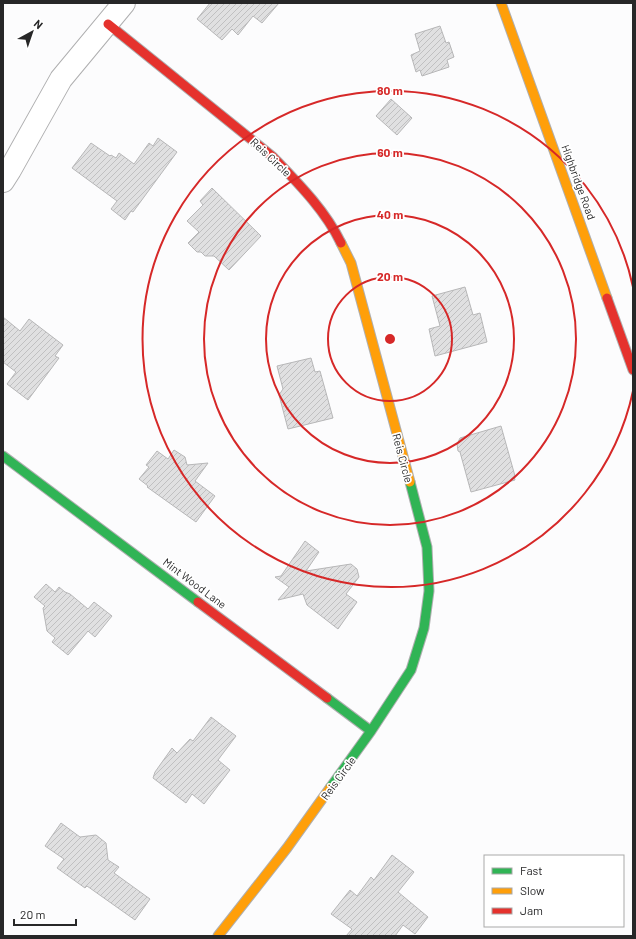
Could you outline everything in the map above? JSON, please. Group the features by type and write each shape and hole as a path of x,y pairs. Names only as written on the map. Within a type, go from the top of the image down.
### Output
{"main road":[{"name":"Highbridge Road","path":"501,3 633,370"},
{"name":"Reis Circle","path":"108,24 274,157 332,225 351,263 427,547 429,590 424,628 411,670 371,731 287,848 218,936"},
{"name":"Mint Wood Lane","path":"3,456 371,731"}],"street":[{"path":"3,181 61,79 124,3"}],"building":[{"path":"210,3 279,3 262,23 253,16 238,35 232,29 222,40 197,19"},
{"path":"440,26 446,43 449,42 454,57 447,60 449,67 422,76 420,70 416,72 411,55 420,51 415,34"},
{"path":"391,99 412,118 397,135 376,116"},
{"path":"158,138 177,152 133,212 131,211 125,220 111,209 117,201 72,168 91,143 110,156 111,155 116,158 119,153 134,164 149,143 153,146"},
{"path":"212,188 261,236 229,270 214,256 205,256 201,252 197,252 188,243 199,232 187,221 203,205 200,201"},
{"path":"465,287 473,315 480,313 487,342 435,356 429,329 440,326 432,296"},
{"path":"3,317 20,331 29,319 63,345 55,356 59,358 28,400 7,384 16,372 3,362"},
{"path":"311,358 315,372 320,371 333,418 288,429 279,395 283,389 277,366"},
{"path":"501,426 515,480 471,492 457,444 460,438"},
{"path":"174,450 185,457 187,465 208,463 195,481 215,496 196,522 147,487 148,486 139,479 149,467 146,465 157,451 168,459"},
{"path":"305,541 319,552 306,571 351,564 357,569 359,577 346,594 357,602 338,629 307,605 303,594 278,600 289,587 275,577 281,576"},
{"path":"46,584 55,592 59,587 88,609 94,602 112,616 95,637 88,631 68,655 52,642 55,638 47,631 43,608 45,606 34,597"},
{"path":"211,717 236,736 218,760 230,770 204,804 192,794 186,803 153,778 155,772 172,748 177,753 190,739 193,741"},
{"path":"61,823 80,837 96,835 106,843 108,860 119,867 114,873 150,899 135,920 87,886 85,888 57,868 64,859 45,846"},
{"path":"392,855 414,872 398,892 428,917 415,934 403,925 395,936 346,936 352,929 331,914 350,890 357,896 371,877 374,880"}],"traffic: fast":[{"path":"3,456 198,602"},
{"path":"330,788 371,731 411,670 424,628 429,591 427,547 410,482"},
{"path":"327,698 371,731"}],"traffic: slow":[{"path":"501,3 607,298"},
{"path":"341,243 351,263 410,482"},
{"path":"218,936 287,848 330,788"}],"traffic: jam":[{"path":"108,24 273,157 319,208 335,231 341,243"},
{"path":"607,298 633,370"},
{"path":"198,602 327,698"}]}
